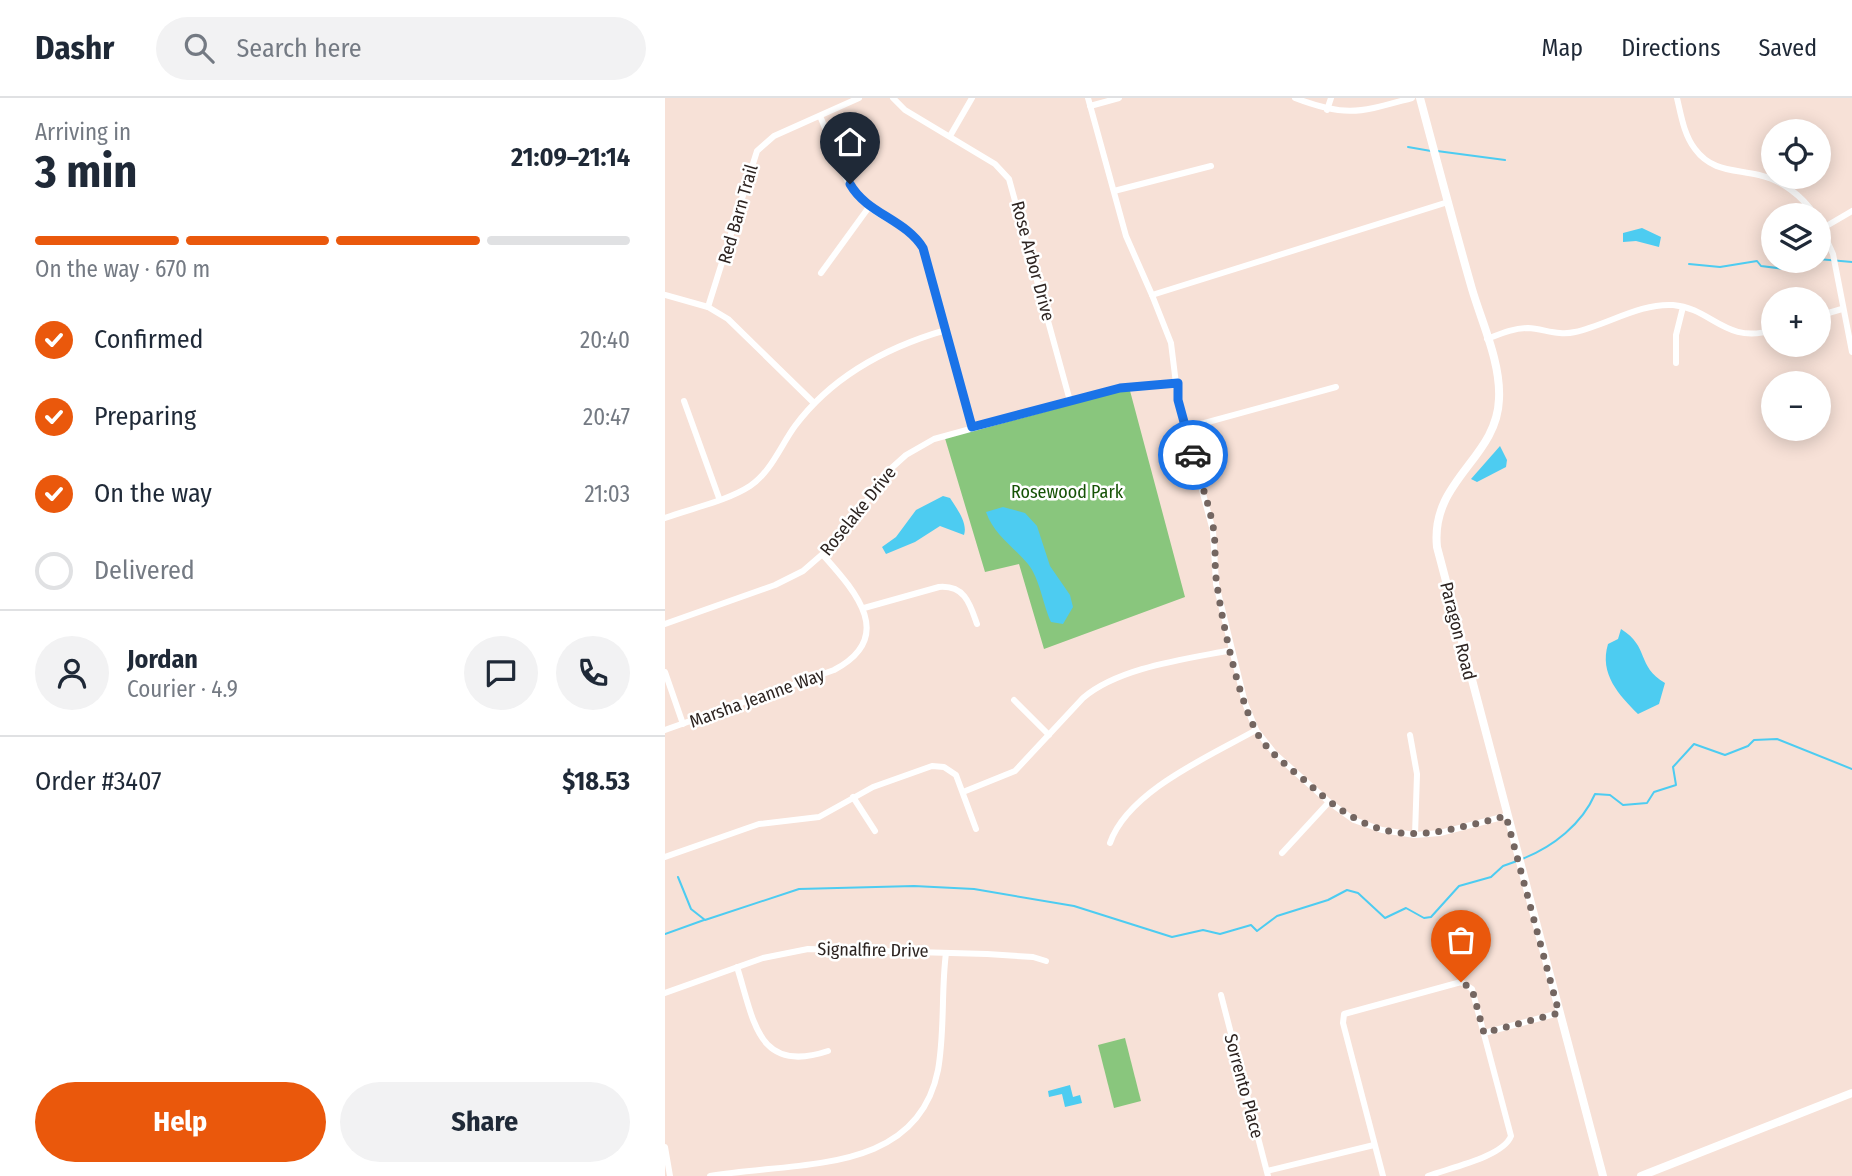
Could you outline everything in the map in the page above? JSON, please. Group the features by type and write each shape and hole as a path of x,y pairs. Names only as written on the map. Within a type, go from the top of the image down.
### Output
{"street":[{"name":"Red Barn Trail","path":"708,307 753,158 774,136 859,98"},
{"name":"Rose Arbor Drive","path":"893,98 905,110 995,164 1013,186 1070,401"},
{"path":"950,136 972,98"},
{"path":"1119,98 1089,102 1126,236 1171,343 1186,428 1213,530 1216,584 1255,730 1275,754 1329,802 1354,820 1382,830 1415,835 1440,833 1506,816"},
{"path":"1295,98 1327,110 1353,113 1412,98"},
{"path":"1327,110 1331,98"},
{"name":"Paragon Road","path":"1420,98 1487,339 1499,398 1494,425 1445,498 1437,518 1436,537 1506,816 1603,1176"},
{"path":"1677,98 1688,138 1702,158 1723,170 1761,175"},
{"path":"820,116 850,184 869,207 908,230 923,248 972,427"},
{"path":"1114,191 1211,166"},
{"path":"1790,189 1805,203"},
{"path":"1151,295 1448,202"},
{"path":"821,273 869,207"},
{"path":"1831,223 1852,211"},
{"path":"1831,252 1852,352"},
{"path":"665,295 708,307 728,318 814,403"},
{"path":"1487,339 1511,330 1528,328 1574,333 1650,308 1672,305 1683,307 1741,334 1761,332"},
{"path":"1676,363 1676,335 1683,307"},
{"path":"1831,312 1842,309"},
{"path":"665,518 744,489 757,481 814,403 870,360 901,345 946,330"},
{"name":"Roselake Drive","path":"665,624 775,585 803,571 824,556 845,531 877,483 896,463 934,439 1120,388 1178,383"},
{"path":"1186,428 1336,387"},
{"path":"684,401 719,498"},
{"path":"824,556 855,591 864,608 939,587 951,587 965,596 977,624"},
{"name":"Marsha Jeanne Way","path":"665,730 841,666 856,653 863,639 866,624 864,608"},
{"path":"963,792 1015,771 1083,698 1103,685 1161,664 1232,650"},
{"path":"665,672 683,724"},
{"path":"1014,700 1049,735"},
{"path":"1110,843 1115,829 1150,793 1255,730"},
{"path":"1410,735 1417,774 1415,835"},
{"path":"665,857 759,824 819,817 873,787 937,766 953,771 976,829"},
{"path":"853,797 875,831"},
{"path":"1282,853 1329,802"},
{"name":"Signalfire Drive","path":"665,993 784,953 817,948 1033,957 1046,961"},
{"path":"710,1176 746,1170 801,1172 844,1166 876,1155 897,1140 921,1114 938,1070 946,953"},
{"path":"737,967 757,1027 771,1049 794,1059 828,1051"},
{"path":"1383,1176 1344,1014 1461,982 1472,989 1511,1127 1508,1144 1498,1151 1428,1176"},
{"name":"Sorrento Place","path":"1221,995 1267,1173"},
{"path":"1484,1033 1559,1013"},
{"path":"1641,1176 1852,1093"},
{"path":"1267,1173 1374,1145"},
{"path":"665,1147 670,1176"}],"green space":[{"name":"Rosewood Park","path":"1129,387 1185,597 1044,649 1019,564 985,572 944,435"},
{"path":"1125,1038 1141,1101 1114,1108 1098,1045"}],"water":[{"path":"1642,228 1661,237 1659,247 1636,241 1623,242 1623,233"},
{"path":"1500,446 1507,460 1506,467 1477,482 1471,479"},
{"path":"943,496 950,498 961,516 964,535 940,526 915,542 886,554 882,547 896,537 916,510"},
{"path":"1003,507 1025,513 1037,526 1050,566 1070,595 1073,607 1063,624 1051,622 1032,570 989,520 986,512"},
{"path":"1621,629 1636,643 1650,670 1665,683 1659,704 1638,714 1618,691 1606,665 1608,644 1618,639"},
{"path":"1070,1085 1073,1097 1080,1095 1082,1103 1065,1107 1062,1094 1049,1097 1048,1091"}],"waterway":[{"path":"1408,147 1431,151"},
{"path":"1437,151 1505,160"},
{"path":"1831,260 1852,262"},
{"path":"1689,264 1720,267 1757,261 1761,266"},
{"path":"1522,859 1545,848 1574,825 1595,794 1610,795 1623,805 1647,803 1654,792 1676,785 1673,767 1694,744 1725,755 1748,746 1754,740 1777,739 1852,769"},
{"path":"678,877 691,909 705,920 799,889 914,886 974,889 1074,906 1172,937 1203,930 1220,934 1251,925 1257,931 1277,916 1328,900 1347,890 1358,893 1385,918 1406,908 1424,918 1431,917 1459,886 1491,877 1503,866 1517,861"},
{"path":"665,934 704,920"}],"way so far":[{"path":"1193,455 1213,530 1216,584 1245,703 1255,730 1265,743 1329,802 1354,820 1382,830 1415,835 1440,833 1506,816 1559,1013 1484,1033 1472,989 1461,982"}],"route":[{"path":"850,184 861,201 908,230 923,248 972,427 1120,388 1178,383 1178,400 1193,455"}]}
